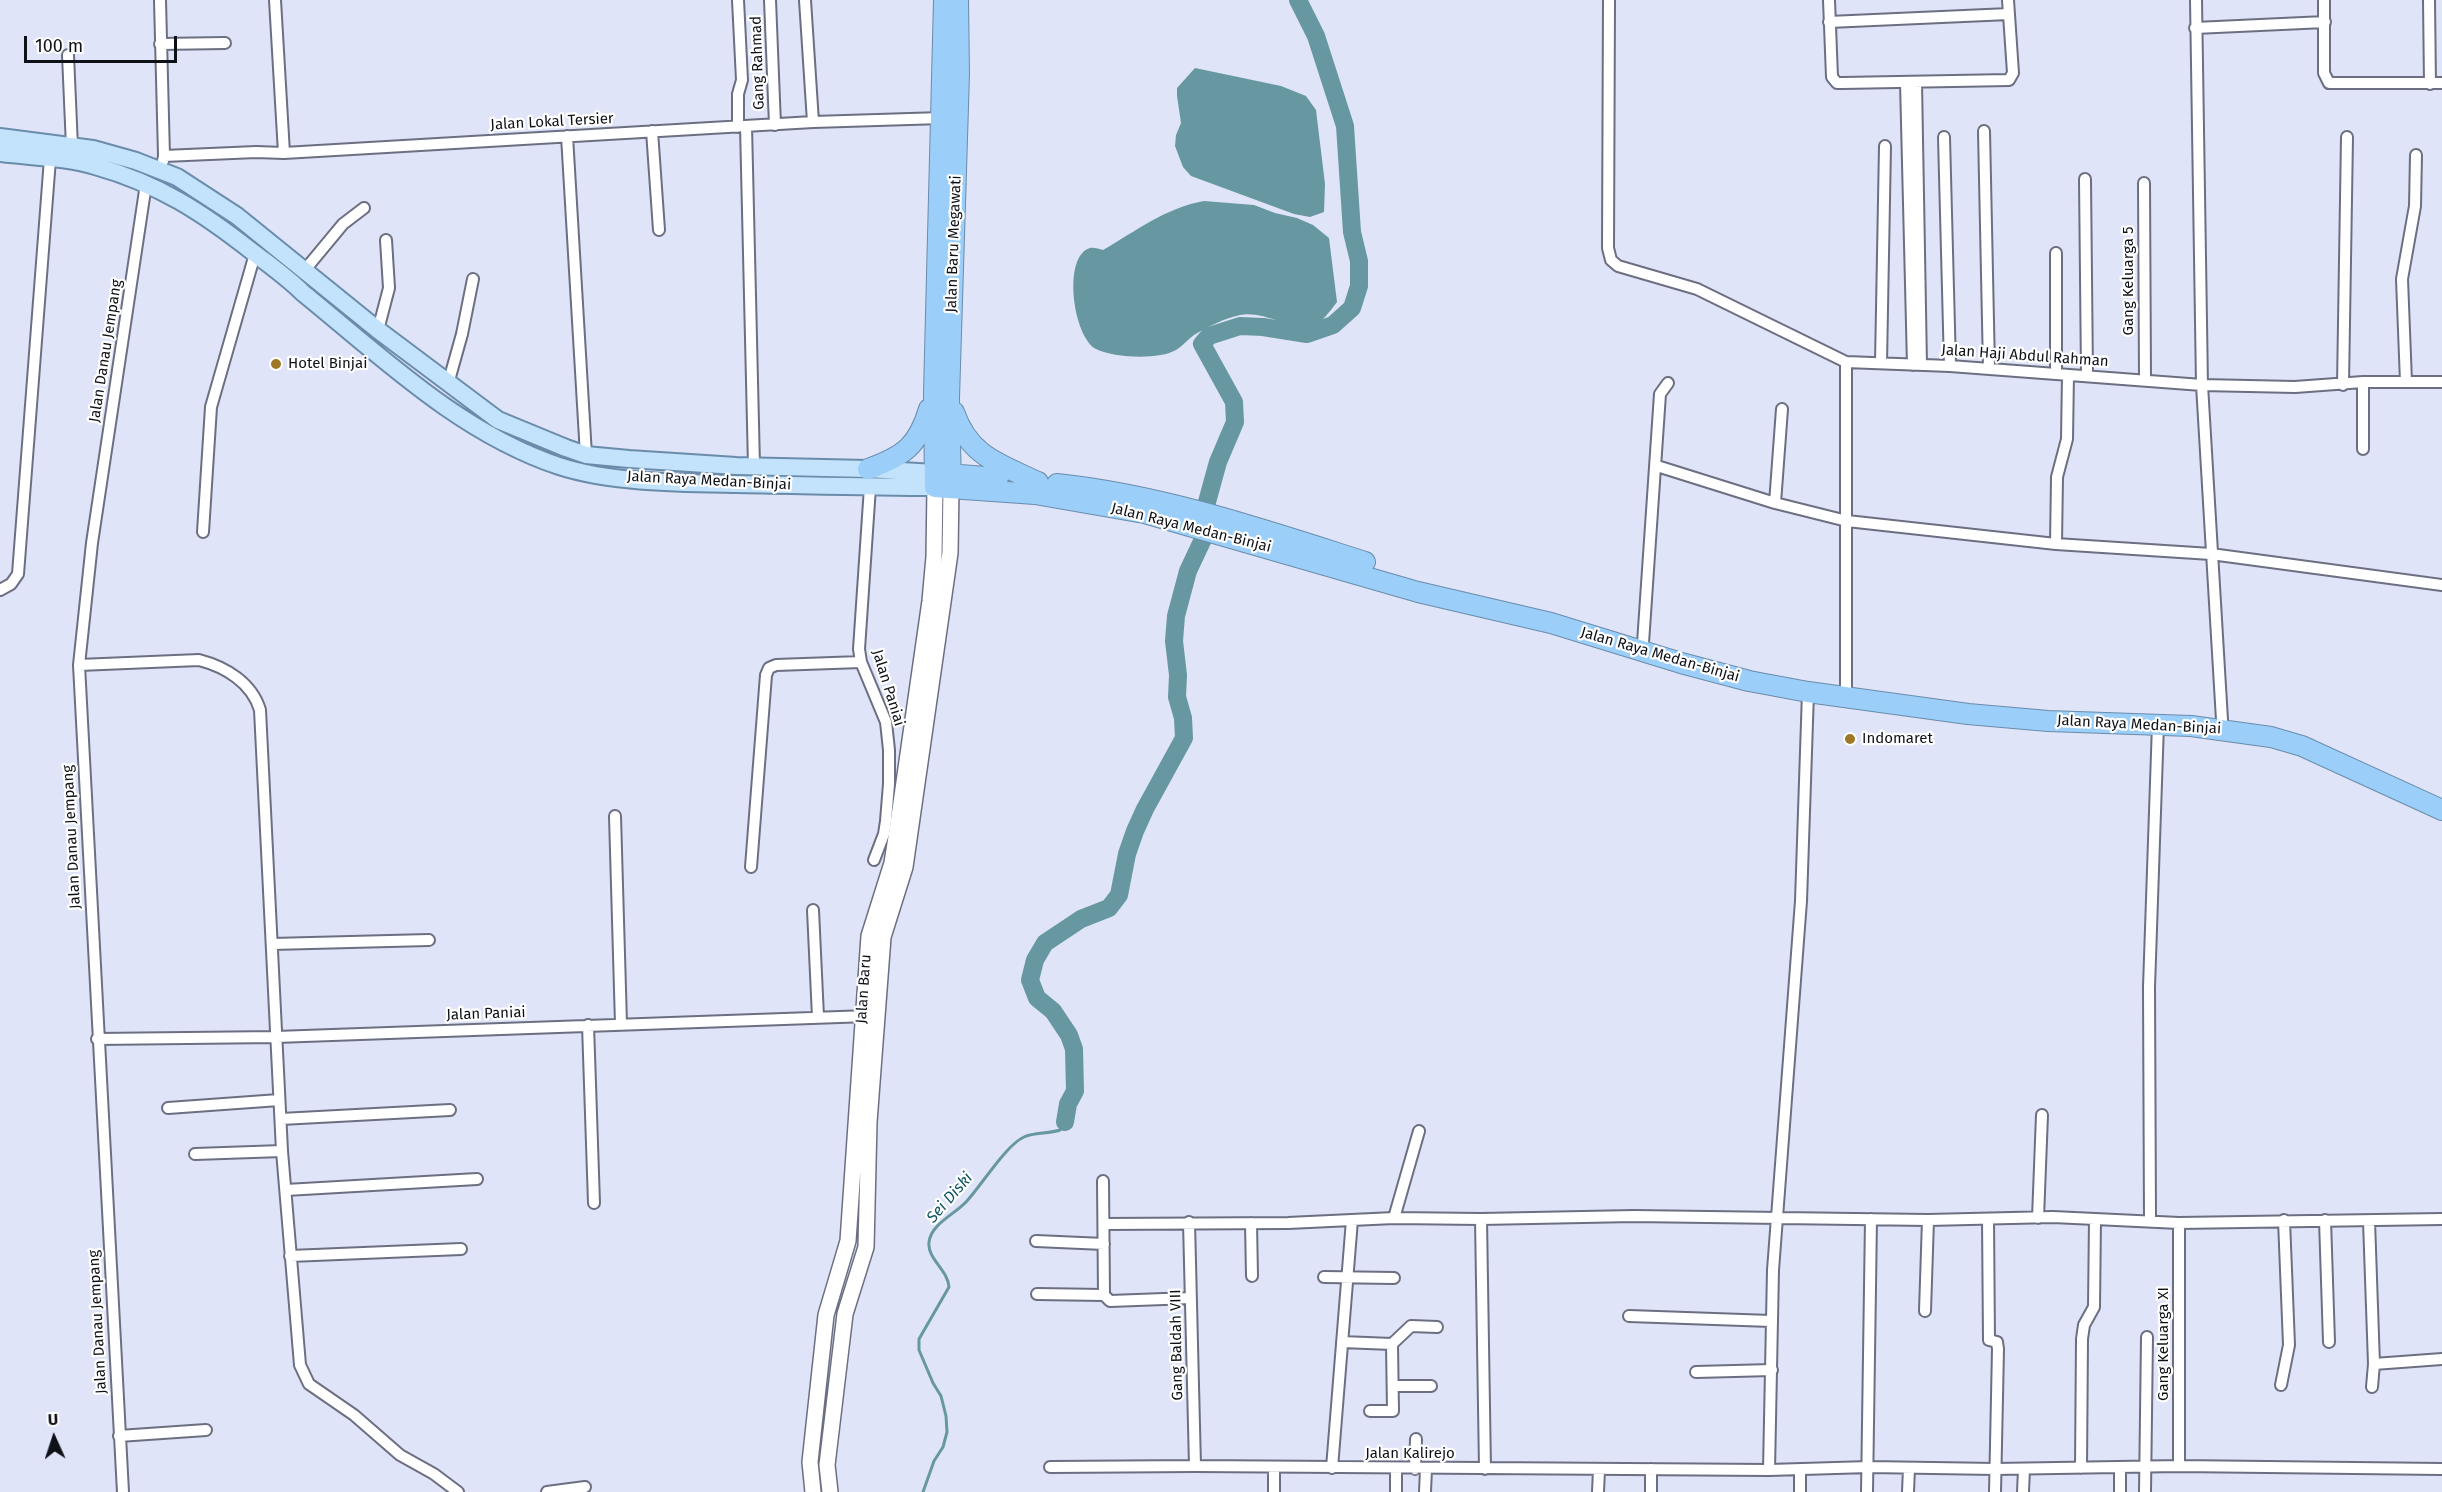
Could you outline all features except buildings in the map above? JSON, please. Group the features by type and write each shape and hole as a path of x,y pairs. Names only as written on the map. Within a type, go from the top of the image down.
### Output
{"highway":[{"name":"Jalan Baru Megawati","path":"943,481 942,395 948,110 944,0"},
{"name":"Jalan Baru Megawati","path":"948,110 958,0"},
{"path":"869,478 916,441 942,395"},
{"path":"942,395 960,428 976,449 990,460 1038,482"},
{"name":"Jalan Raya Medan-Binjai","path":"943,481 1038,482 1108,491 1174,514 1553,615 1643,643 1751,672 1846,689 1866,696 1968,714 2048,721 2222,724 2302,746 2442,810"},
{"name":"Jalan Raya Medan-Binjai","path":"943,481 1066,498 1144,513 1174,514"},
{"name":"Jalan Raya Medan-Binjai","path":"1258,536 1418,592 1551,623 1749,681 1808,692 2048,712 2158,715 2273,728 2305,738 2442,800"}],"main road":[{"name":"Jalan Raya Medan-Binjai","path":"0,137 93,149 135,160 162,164 177,177 237,216 378,330 498,420 586,455 754,466 869,478 943,481"},
{"name":"Jalan Raya Medan-Binjai","path":"0,153 93,165 168,193 222,226 290,279 303,293 431,397 482,430 558,466 590,474 674,483 869,478"}],"street":[{"path":"160,0 162,164"},
{"path":"275,0 275,34 284,153"},
{"path":"738,0 742,80 738,94 742,126 754,466"},
{"name":"Gang Rahmad","path":"770,0 775,125"},
{"path":"805,0 813,122"},
{"path":"1609,0 1608,248 1611,261 1618,266 1697,289 1846,362 1848,521 1846,689"},
{"path":"1829,0 1832,77 1837,83 2009,80 2013,73 2008,0"},
{"path":"2196,0 2202,385 2222,724"},
{"path":"2324,0 2324,73 2329,83 2442,83"},
{"path":"2429,0 2430,84"},
{"path":"1829,22 2009,14"},
{"path":"2195,28 2325,22"},
{"path":"160,44 225,43"},
{"path":"68,55 72,147"},
{"path":"1911,82 1917,365"},
{"name":"Jalan Lokal Tersier","path":"162,164 256,152 284,153 775,125 948,110"},
{"path":"652,131 659,230"},
{"path":"1984,131 1989,369"},
{"path":"567,136 586,455"},
{"path":"1944,137 1950,366"},
{"path":"2343,385 2347,137"},
{"path":"1881,363 1885,146"},
{"path":"2406,382 2402,279 2415,206 2416,155"},
{"path":"0,590 11,584 18,574 50,159"},
{"path":"2085,179 2087,375"},
{"name":"Gang Keluarga 5","path":"2144,183 2145,380"},
{"name":"Jalan Danau Jempang","path":"123,1492 97,1039 79,665 92,543 146,184"},
{"path":"304,271 343,224 364,208"},
{"path":"378,330 389,288 386,240"},
{"path":"2056,253 2056,374"},
{"path":"203,532 210,406 255,254"},
{"path":"448,384 462,334 473,279"},
{"name":"Jalan Haji Abdul Rahman","path":"1846,362 1950,366 2202,385 2295,387 2363,382 2442,382"},
{"path":"2056,544 2057,477 2067,439 2068,375"},
{"path":"2363,382 2363,449"},
{"path":"1643,643 1657,466 1660,394 1668,383"},
{"path":"1775,503 1782,409"},
{"path":"1657,466 1775,503 1848,521 2056,544 2211,554 2442,585"},
{"name":"Jalan Paniai","path":"869,478 859,649 861,662 886,722 898,805 874,860"},
{"name":"Jalan Baru","path":"813,1492 810,1462 826,1315 848,1240 869,1016 883,937 905,867 898,805 950,553 943,481"},
{"path":"79,665 200,660 231,674 250,690 260,710 282,1151 297,1350 303,1376 309,1384 354,1415 400,1455 434,1474 451,1487"},
{"path":"751,867 766,675 769,668 777,665 861,662"},
{"path":"1769,1470 1771,1321 1801,902 1808,692"},
{"path":"2150,1221 2149,987 2158,724"},
{"path":"615,816 621,1024"},
{"path":"813,910 818,1017"},
{"path":"272,944 429,940"},
{"name":"Jalan Paniai","path":"97,1039 276,1037 869,1016"},
{"name":"Jalan Baru","path":"830,1492 827,1465 845,1314 866,1247 869,1016"},
{"path":"588,1025 594,1203"},
{"path":"168,1108 279,1100"},
{"path":"281,1119 450,1110"},
{"path":"2038,1218 2042,1114"},
{"path":"1394,1218 1419,1131"},
{"path":"195,1154 282,1151"},
{"path":"286,1190 477,1179"},
{"path":"1104,1180 1104,1296"},
{"path":"1104,1224 1634,1216 1928,1220 2094,1218 2180,1223 2442,1219"},
{"path":"2081,1468 2082,1339 2084,1325 2094,1307 2094,1218"},
{"path":"1481,1219 1485,1469"},
{"path":"1867,1492 1871,1219"},
{"path":"1988,1219 1989,1340 1997,1342 1998,1348 1995,1492"},
{"path":"1332,1468 1352,1220"},
{"path":"1925,1311 1928,1220"},
{"path":"2281,1385 2289,1345 2284,1220"},
{"path":"2325,1220 2329,1342"},
{"path":"2369,1221 2374,1364 2372,1387"},
{"name":"Gang Baldah VIII","path":"1189,1222 1195,1466"},
{"path":"1251,1223 1252,1276"},
{"name":"Gang Keluarga XI","path":"2179,1466 2180,1223"},
{"path":"1036,1241 1104,1244"},
{"path":"290,1256 461,1249"},
{"path":"1324,1277 1394,1278"},
{"path":"1037,1294 1104,1296 1110,1301 1191,1298"},
{"path":"1629,1316 1771,1321"},
{"path":"1342,1342 1392,1344 1411,1326 1437,1327"},
{"path":"2145,1492 2147,1337"},
{"path":"1370,1412 1393,1411 1392,1344"},
{"path":"2374,1364 2442,1359"},
{"path":"1696,1372 1772,1370"},
{"path":"1393,1386 1431,1386"},
{"path":"119,1436 206,1430"},
{"path":"1416,1439 1425,1492"},
{"name":"Jalan Kalirejo","path":"1050,1467 1800,1470 1869,1467 2024,1469 2179,1466 2442,1469"},
{"path":"1274,1467 1274,1492"},
{"path":"1908,1492 1909,1467"},
{"path":"2120,1467 2120,1492"},
{"path":"1396,1469 1396,1492"},
{"path":"1650,1492 1651,1469"},
{"path":"2023,1492 2024,1469"},
{"path":"1598,1492 1599,1470"},
{"path":"1800,1470 1800,1492"},
{"path":"438,1492 451,1487"},
{"path":"547,1492 585,1487"}],"shaded area":[{"path":"1195,68 1281,86 1306,96 1316,110 1325,184 1324,212 1310,217 1294,214 1191,176 1183,167 1175,146 1176,135 1181,123 1177,88"},
{"path":"1204,201 1254,205 1313,225 1329,238 1337,302 1329,313 1315,325 1305,328 1259,315 1240,315 1205,329 1179,348 1159,355 1136,357 1096,349 1088,342 1081,329 1074,297 1076,265 1081,254 1090,248 1103,250 1176,209"}],"waterway":[{"path":"1065,1122 1068,1104 1075,1091 1074,1049 1069,1035 1053,1011 1037,998 1030,980 1035,960 1045,943 1081,919 1109,908 1119,895 1127,854 1135,831 1184,738 1183,718 1177,697 1178,675 1174,641 1176,616 1188,571 1204,537 1207,502 1218,462 1235,422 1234,402 1202,344 1209,336 1240,326 1307,334 1333,325 1352,308 1359,286 1359,261 1352,232 1345,126 1316,36 1298,0"},
{"name":"Sei Diski","path":"923,1492 934,1461 943,1447 947,1432 941,1396 919,1350 919,1339 949,1287 945,1275 931,1254 929,1248 931,1236 939,1225 966,1202 1017,1141 1028,1135 1060,1130 1065,1122"}],"place":[{"name":"Hotel Binjai","path":"276,364"},
{"name":"Indomaret","path":"1850,739"}]}
